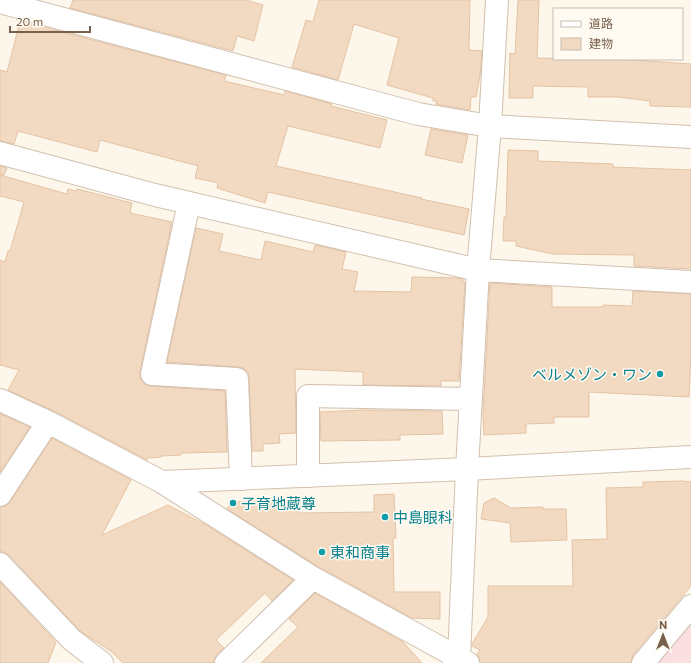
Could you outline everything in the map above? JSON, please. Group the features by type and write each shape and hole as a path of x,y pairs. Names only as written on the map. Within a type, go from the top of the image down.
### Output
{"street":[{"path":"0,400 48,422 162,482 313,578 460,661 467,469 478,270 490,126 497,0"},
{"path":"0,2 418,114 490,126 691,137"},
{"path":"0,153 155,195 478,270 691,282"},
{"path":"189,203 152,374 237,379 241,479"},
{"path":"308,476 308,396 471,399"},
{"path":"0,495 48,422"},
{"path":"162,482 467,469 691,457"},
{"path":"0,564 72,640 102,663"},
{"path":"226,663 313,578"},
{"path":"642,663 691,606"}],"shaded area":[{"path":"691,619 691,663 653,663"}],"building":[{"path":"73,0 246,0 263,5 254,41 237,36 233,51 70,8"},
{"path":"319,0 470,0 469,50 482,51 480,76 476,97 471,97 470,110 436,104 437,101 433,101 433,98 387,85 399,38 354,24 338,80 292,67 306,20 313,22"},
{"path":"518,0 539,0 537,58 553,58 553,60 634,60 691,64 691,107 650,106 650,101 618,97 588,97 588,87 533,86 533,98 509,98 510,53 515,54"},
{"path":"20,21 226,75 224,81 284,95 285,91 332,104 331,106 387,120 380,148 288,126 276,166 469,209 464,235 268,192 265,203 217,188 218,183 195,178 198,166 100,140 97,152 18,131 14,144 0,141 0,70 7,72"},
{"path":"431,129 468,135 462,163 425,155"},
{"path":"508,150 538,151 538,161 613,164 613,167 691,170 691,269 634,266 634,255 553,254 516,246 516,241 503,241 504,217 506,217"},
{"path":"0,166 7,168 4,175 0,174"},
{"path":"0,175 67,194 68,189 76,191 77,189 132,203 130,213 172,222 140,371 140,378 144,384 151,386 225,391 227,452 181,453 181,455 147,458 147,460 54,411 8,390 19,370 0,365 0,260 5,262 8,251 10,251 24,202 0,196"},
{"path":"196,228 223,234 219,251 261,260 265,241 313,252 315,245 346,252 342,269 358,272 354,291 411,292 412,277 463,279 463,282 465,282 459,381 441,381 441,386 363,385 363,372 295,369 296,433 279,434 280,443 263,444 263,451 252,451 248,372 243,368 238,367 167,362"},
{"path":"490,283 552,287 552,307 603,307 603,305 632,306 633,291 691,294 689,397 589,392 589,417 554,417 554,423 526,424 526,433 484,435 483,413"},
{"path":"363,410 442,411 443,434 400,435 400,440 321,441 320,412"},
{"path":"0,414 30,427 0,472"},
{"path":"52,438 131,480 102,535 168,505 206,525 293,580 272,601 265,593 216,640 224,648 217,654 214,659 214,663 123,663 112,652 80,631 9,555 4,552 0,552 0,507 6,506 10,502"},
{"path":"643,482 691,482 691,586 633,655 631,663 480,663 477,655 480,650 472,646 472,644 488,617 488,586 573,586 572,540 607,539 606,488 643,487"},
{"path":"394,494 396,538 393,538 394,592 440,592 440,619 412,618 319,567 227,509 232,502 283,500 283,502 300,502 300,513 374,512 374,495"},
{"path":"494,498 511,508 543,507 543,509 566,509 567,540 511,542 510,523 481,519 484,503"},
{"path":"0,582 56,642 48,663 0,663"},
{"path":"315,593 403,642 422,663 261,663 298,627 289,619"}],"place":[{"name":"ベルメゾン・ワン","path":"660,374"},
{"name":"子育地蔵尊","path":"233,503"},
{"name":"中島眼科","path":"385,517"},
{"name":"東和商事","path":"322,552"}]}
